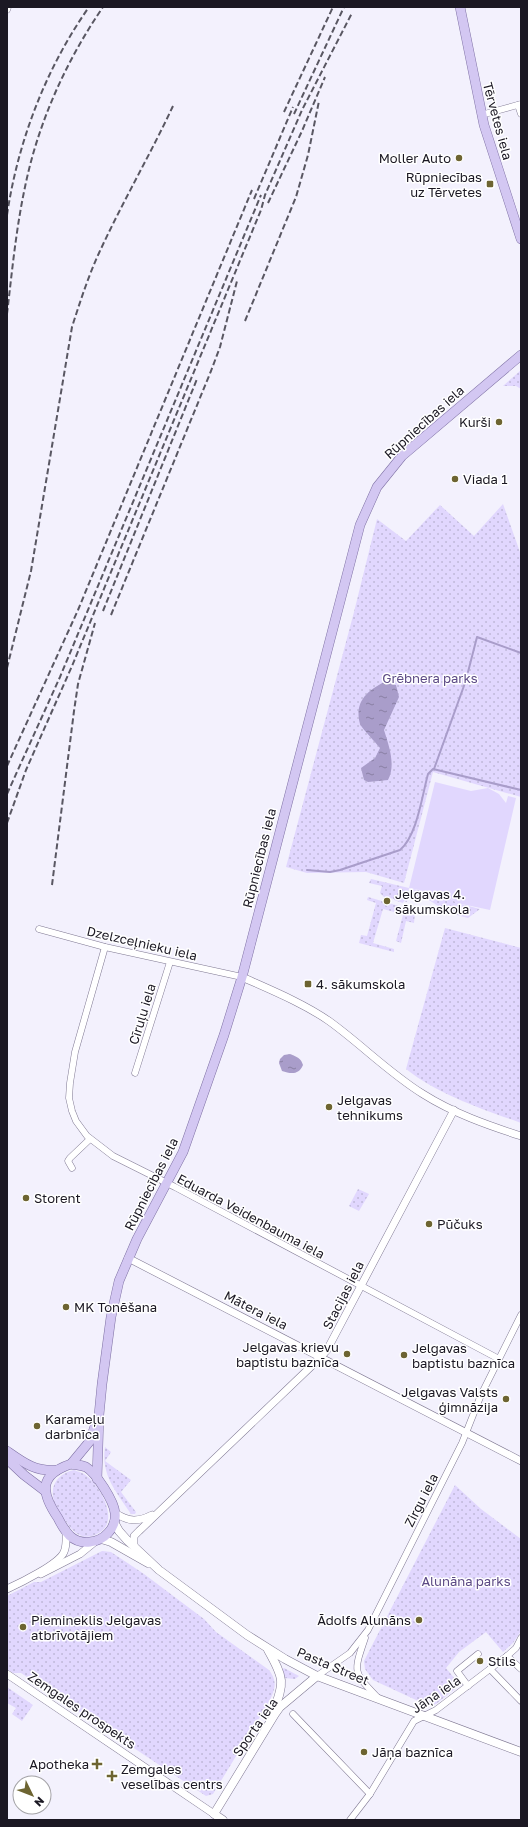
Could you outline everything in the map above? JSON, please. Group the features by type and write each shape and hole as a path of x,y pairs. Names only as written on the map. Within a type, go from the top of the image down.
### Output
{"main road":[{"name":"Tērvetes iela","path":"460,7 481,115 521,239"},
{"name":"Rūpniecības iela","path":"57,1470 71,1464 93,1436 99,1415 111,1317 119,1281 128,1258 184,1152 242,977 360,525 369,502 377,487 402,456 521,355"},
{"name":"Rūpniecības iela","path":"97,1479 100,1422 99,1415"},
{"path":"7,1451 31,1467 39,1470 57,1470"},
{"path":"7,1459 24,1475 45,1491"},
{"path":"57,1470 50,1476 45,1491 48,1503 66,1530 76,1540 82,1542 99,1540 112,1529 115,1517 111,1499 97,1479 86,1467 71,1464"},
{"name":"Pasta Street","path":"115,1517 119,1531 156,1567 266,1648 317,1676 521,1752"},
{"name":"Pasta Street","path":"99,1540 111,1542 156,1567"},
{"path":"266,1648 280,1673 282,1686 282,1692 267,1727"},
{"name":"Sporta iela","path":"212,1817 280,1707 317,1676"},
{"name":"Zemgales prospekts","path":"212,1817 224,1820"}],"street":[{"path":"481,115 520,104 521,114"},
{"name":"Dzelzceļnieku iela","path":"39,930 105,947 170,962 230,973 242,977"},
{"name":"Eduarda Veidenbauma iela","path":"105,947 76,1052 70,1083 70,1098 76,1121 90,1139 113,1156 499,1358"},
{"name":"Cīruļu iela","path":"136,1073 170,962"},
{"path":"242,977 287,998 327,1020 416,1089 454,1110 484,1124 521,1136"},
{"name":"Stacijas iela","path":"134,1546 134,1536 321,1357 331,1344 360,1286 454,1110"},
{"path":"72,1168 68,1161 90,1139"},
{"name":"Mātera iela","path":"128,1258 521,1461"},
{"name":"Zirgu iela","path":"317,1676 350,1653 368,1630 467,1432 481,1395 521,1315"},
{"path":"115,1517 135,1521 143,1520 158,1512"},
{"path":"7,1589 36,1574 61,1558 65,1549 66,1530"},
{"path":"36,1574 43,1574 59,1566 80,1554 99,1540"},
{"path":"368,1630 358,1658 358,1674 360,1680 379,1700"},
{"name":"Jāņa iela","path":"350,1820 370,1794 414,1721 436,1710 507,1656 516,1648 521,1638"},
{"path":"468,1686 457,1671 478,1654"},
{"path":"507,1656 521,1669"},
{"path":"490,1669 521,1701"},
{"name":"Zemgales prospekts","path":"7,1674 212,1817"},
{"path":"293,1714 370,1794"}],"green space":[{"path":"521,370 521,389 516,386 503,386"},
{"name":"Grēbnera parks","path":"503,504 521,555 521,797 433,772 404,883 366,872 307,873 286,867 354,612 377,519 406,541 440,505 474,536"},
{"path":"435,782 471,791 488,788 499,794 506,803 508,796 516,798 490,910 457,903 448,897 434,894 432,902 427,899 429,895 425,891 409,888"},
{"path":"371,879 409,888 407,902 404,901 403,903 384,897 380,893 382,886 369,883"},
{"path":"413,889 425,891 429,896 428,899 411,896"},
{"path":"434,894 448,897 457,903 480,909 468,918 449,913 432,902"},
{"path":"368,897 399,906 398,913 383,909 373,943 394,949 394,952 359,943 361,935 367,936 376,903 367,900"},
{"path":"406,909 415,913 414,923 406,921 401,943 396,941 404,911"},
{"path":"445,928 521,948 521,1123 476,1107 447,1094 406,1069"},
{"path":"358,1189 369,1194 359,1211 349,1206"},
{"path":"105,1447 111,1452 105,1461 131,1480 121,1492 136,1512 135,1514 131,1514 111,1483 105,1466 104,1457"},
{"path":"74,1470 85,1474 93,1482 103,1497 108,1514 108,1522 104,1529 97,1534 88,1537 79,1535 73,1531 56,1507 53,1495 56,1481 64,1474"},
{"name":"Alunāna parks","path":"455,1485 481,1509 521,1539 521,1631 513,1643 503,1652 486,1632 459,1652 446,1668 460,1685 436,1704 429,1706 373,1680 365,1669 364,1661"},
{"path":"102,1551 111,1552 144,1574 204,1619 216,1632 269,1670 274,1678 275,1686 269,1702 213,1794 206,1796 21,1673 13,1673 7,1669 7,1596 34,1582 41,1582"},
{"path":"284,1668 299,1676 295,1679 284,1678 282,1670"},
{"path":"7,1687 33,1705 22,1721 12,1714 16,1708 7,1703"}],"water":[{"path":"384,682 396,685 399,697 384,730 392,762 388,780 368,782 364,780 361,768 375,758 380,748 360,724 359,709 360,703 367,693"},
{"path":"290,1054 298,1058 303,1065 299,1071 294,1073 282,1071 279,1063 280,1059 284,1055"}],"waterway":[{"path":"468,672 477,637 521,653"},
{"path":"434,769 465,683"},
{"path":"307,870 330,872 340,870 400,850 406,844 415,826 428,774 433,769 521,790"}],"railway":[{"path":"7,215 18,160 36,106 60,55 89,7"},
{"path":"7,314 19,219 37,139 65,71 103,7"},
{"path":"284,112 333,7"},
{"path":"294,114 344,7"},
{"path":"7,823 26,770 72,666 261,210 265,195 302,110 352,13"},
{"path":"268,203 302,131 325,77"},
{"path":"245,321 296,197 308,155 319,101"},
{"path":"7,668 31,571 72,327 99,253 173,106"},
{"path":"254,199 293,107"},
{"path":"7,766 78,610 252,190"},
{"path":"7,794 60,677 261,195"},
{"path":"111,615 211,371 220,347 237,281"},
{"path":"103,611 197,379"},
{"path":"52,885 78,684 95,623"}],"place":[{"name":"Moller Auto","path":"459,158"},
{"name":"Rūpniecības uz Tērvetes","path":"490,184"},
{"name":"Kurši","path":"499,422"},
{"name":"Viada 1","path":"455,479"},
{"name":"Jelgavas 4. sākumskola","path":"387,901"},
{"name":"4. sākumskola","path":"308,984"},
{"name":"Jelgavas tehnikums","path":"329,1107"},
{"name":"Storent","path":"26,1198"},
{"name":"Pūčuks","path":"429,1224"},
{"name":"MK Tonēšana","path":"66,1307"},
{"name":"Jelgavas krievu baptistu baznīca","path":"347,1354"},
{"name":"Jelgavas baptistu baznīca","path":"404,1355"},
{"name":"Jelgavas Valsts ģimnāzija","path":"506,1399"},
{"name":"Karameļu darbnīca","path":"37,1426"},
{"name":"Ādolfs Alunāns","path":"419,1620"},
{"name":"Piemineklis Jelgavas atbrīvotājiem","path":"23,1627"},
{"name":"Stils","path":"480,1661"},
{"name":"Jāņa baznīca","path":"364,1752"},
{"name":"Apotheka","path":"97,1764"},
{"name":"Zemgales veselības centrs","path":"112,1776"}]}
